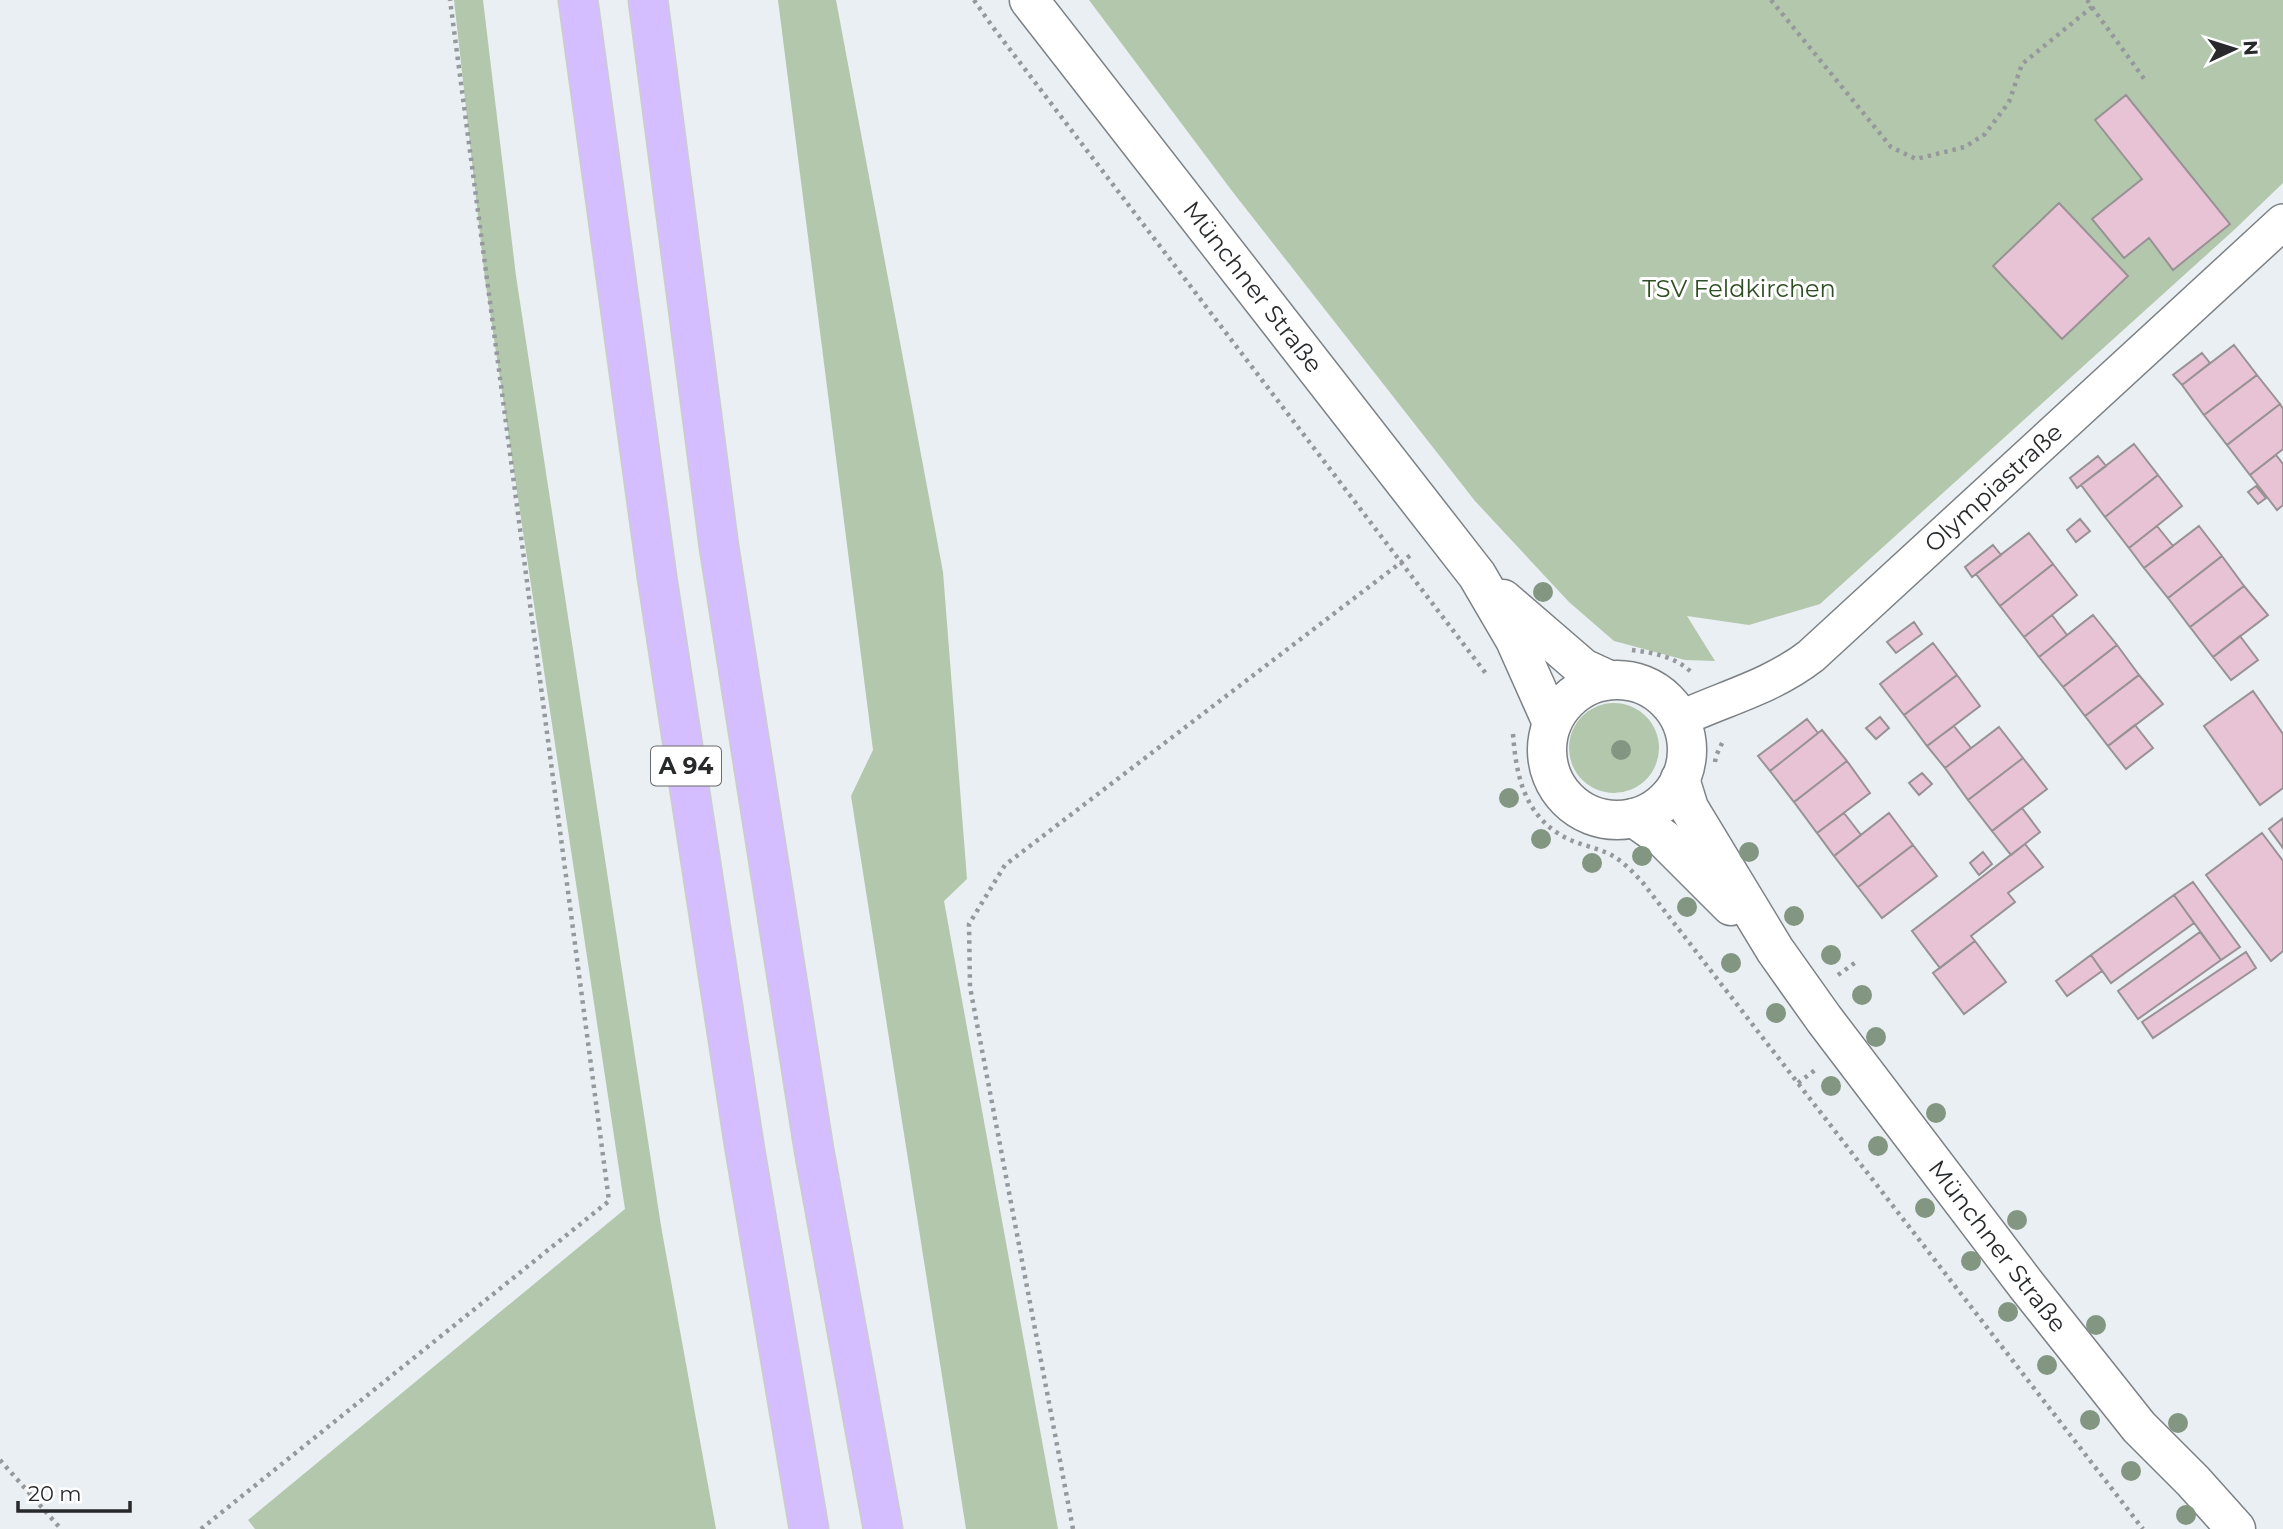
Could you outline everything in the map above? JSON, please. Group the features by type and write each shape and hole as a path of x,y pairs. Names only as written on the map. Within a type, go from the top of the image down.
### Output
{"highway":[{"name":"A 94","path":"578,0 657,577 744,1144 809,1529"},
{"name":"A 94","path":"648,0 721,561 814,1150 883,1529"}],"street":[{"name":"Münchner Straße","path":"1029,0 1477,575 1515,639 1552,723 1547,738 1549,768 1564,796 1575,806 1604,819 1634,818 1661,804 1680,779 1687,749 1680,719 1667,701 1651,688 1623,680 1609,680 1583,668 1477,575"},
{"name":"Olympiastraße","path":"1680,719 1711,704 1771,682 1811,656 2283,222"},
{"path":"1552,723 1562,706 1575,693 1591,684 1609,680"},
{"name":"Münchner Straße","path":"1680,779 1689,808 1775,950 1824,1019 2139,1427 2236,1529"},
{"name":"Münchner Straße","path":"1634,818 1664,839 1775,950"}],"path":[{"path":"201,1529 609,1201 450,0"},
{"path":"974,0 1492,683"},
{"path":"1771,0 1891,147 1916,159 1965,147 1984,134 2009,102 2022,64 2092,7"},
{"path":"2087,0 2145,80"},
{"path":"1073,1529 970,987 969,924 1005,865 1390,572"},
{"path":"1512,725 1517,772 1525,797 1541,818 1559,834 1608,853 1629,868 1643,883 2143,1529"},
{"path":"1835,978 1856,962"},
{"path":"0,1460 61,1529"}],"green space":[{"path":"454,0 483,0 516,276 661,1226 716,1529 255,1529 248,1520 625,1209 485,279"},
{"path":"778,0 836,0 943,572 967,879 944,901 1058,1529 966,1529 851,796 873,750"},
{"name":"TSV Feldkirchen","path":"1089,0 2283,0 2283,183 1820,604 1749,625 1687,616 1715,661 1685,660 1614,641 1569,602 1475,501 1232,191"},
{"path":"1614,703 1631,707 1646,716 1655,731 1659,748 1655,765 1646,780 1631,789 1614,793 1597,789 1582,780 1573,765 1569,748 1573,731 1582,716 1597,707"}],"building":[{"path":"2126,95 2230,224 2173,270 2149,238 2124,258 2092,219 2142,179 2095,120"},
{"path":"2059,203 2128,276 2062,339 1993,266"},
{"path":"2234,345 2257,375 2204,415 2182,385"},
{"path":"2202,353 2210,363 2182,385 2173,375"},
{"path":"2257,375 2280,404 2227,445 2204,415"},
{"path":"2280,404 2283,409 2283,449 2250,475 2227,445"},
{"path":"2134,444 2158,475 2105,517 2081,485"},
{"path":"2276,455 2283,464 2283,505 2277,510 2250,475"},
{"path":"2098,456 2106,466 2077,488 2070,478"},
{"path":"2158,475 2182,506 2129,548 2105,517"},
{"path":"2256,486 2266,498 2258,504 2248,492"},
{"path":"2080,519 2090,531 2076,542 2067,530"},
{"path":"2157,526 2173,546 2144,568 2129,548"},
{"path":"2199,526 2222,556 2168,598 2144,568"},
{"path":"2029,533 2053,564 2000,606 1976,574"},
{"path":"1993,545 2001,555 1972,577 1965,567"},
{"path":"2222,556 2244,586 2190,627 2168,598"},
{"path":"2053,564 2077,595 2024,637 2000,606"},
{"path":"2244,586 2268,615 2213,657 2190,627"},
{"path":"2052,615 2067,635 2039,657 2024,637"},
{"path":"2093,615 2117,645 2063,687 2039,657"},
{"path":"1914,622 1922,634 1896,653 1887,642"},
{"path":"2240,636 2258,660 2231,680 2213,657"},
{"path":"1933,643 1957,675 1904,715 1880,684"},
{"path":"2117,645 2139,675 2085,716 2063,687"},
{"path":"1957,675 1980,706 1927,746 1904,715"},
{"path":"2139,675 2163,704 2108,746 2085,716"},
{"path":"2253,691 2283,734 2283,788 2260,805 2204,726"},
{"path":"1880,717 1889,728 1876,739 1866,728"},
{"path":"1807,719 1818,733 1770,771 1758,756"},
{"path":"2135,725 2153,748 2126,769 2108,746"},
{"path":"1954,726 1971,748 1945,768 1927,746"},
{"path":"1999,727 2023,758 1968,800 1945,768"},
{"path":"1822,730 1847,761 1794,802 1770,771"},
{"path":"2023,758 2047,789 1992,831 1968,800"},
{"path":"1847,761 1870,793 1817,833 1794,802"},
{"path":"1922,773 1932,784 1919,795 1909,783"},
{"path":"2022,808 2040,832 2011,855 1992,831"},
{"path":"1844,813 1861,835 1834,856 1817,833"},
{"path":"1889,813 1913,845 1858,887 1834,856"},
{"path":"2283,818 2283,848 2269,829"},
{"path":"2262,833 2283,861 2283,951 2271,961 2206,875"},
{"path":"2025,844 2043,867 2008,893 2015,902 1971,936 1975,941 1940,968 1912,931"},
{"path":"1913,845 1937,876 1882,918 1858,887"},
{"path":"1983,852 1992,864 1979,875 1970,863"},
{"path":"2193,882 2240,947 2221,960 2174,895"},
{"path":"2174,895 2194,923 2111,983 2091,955"},
{"path":"2200,932 2221,960 2138,1019 2118,991"},
{"path":"1975,941 2006,982 1964,1014 1933,973"},
{"path":"2246,952 2256,968 2153,1038 2142,1022"},
{"path":"2091,955 2102,971 2067,996 2056,981"}]}
